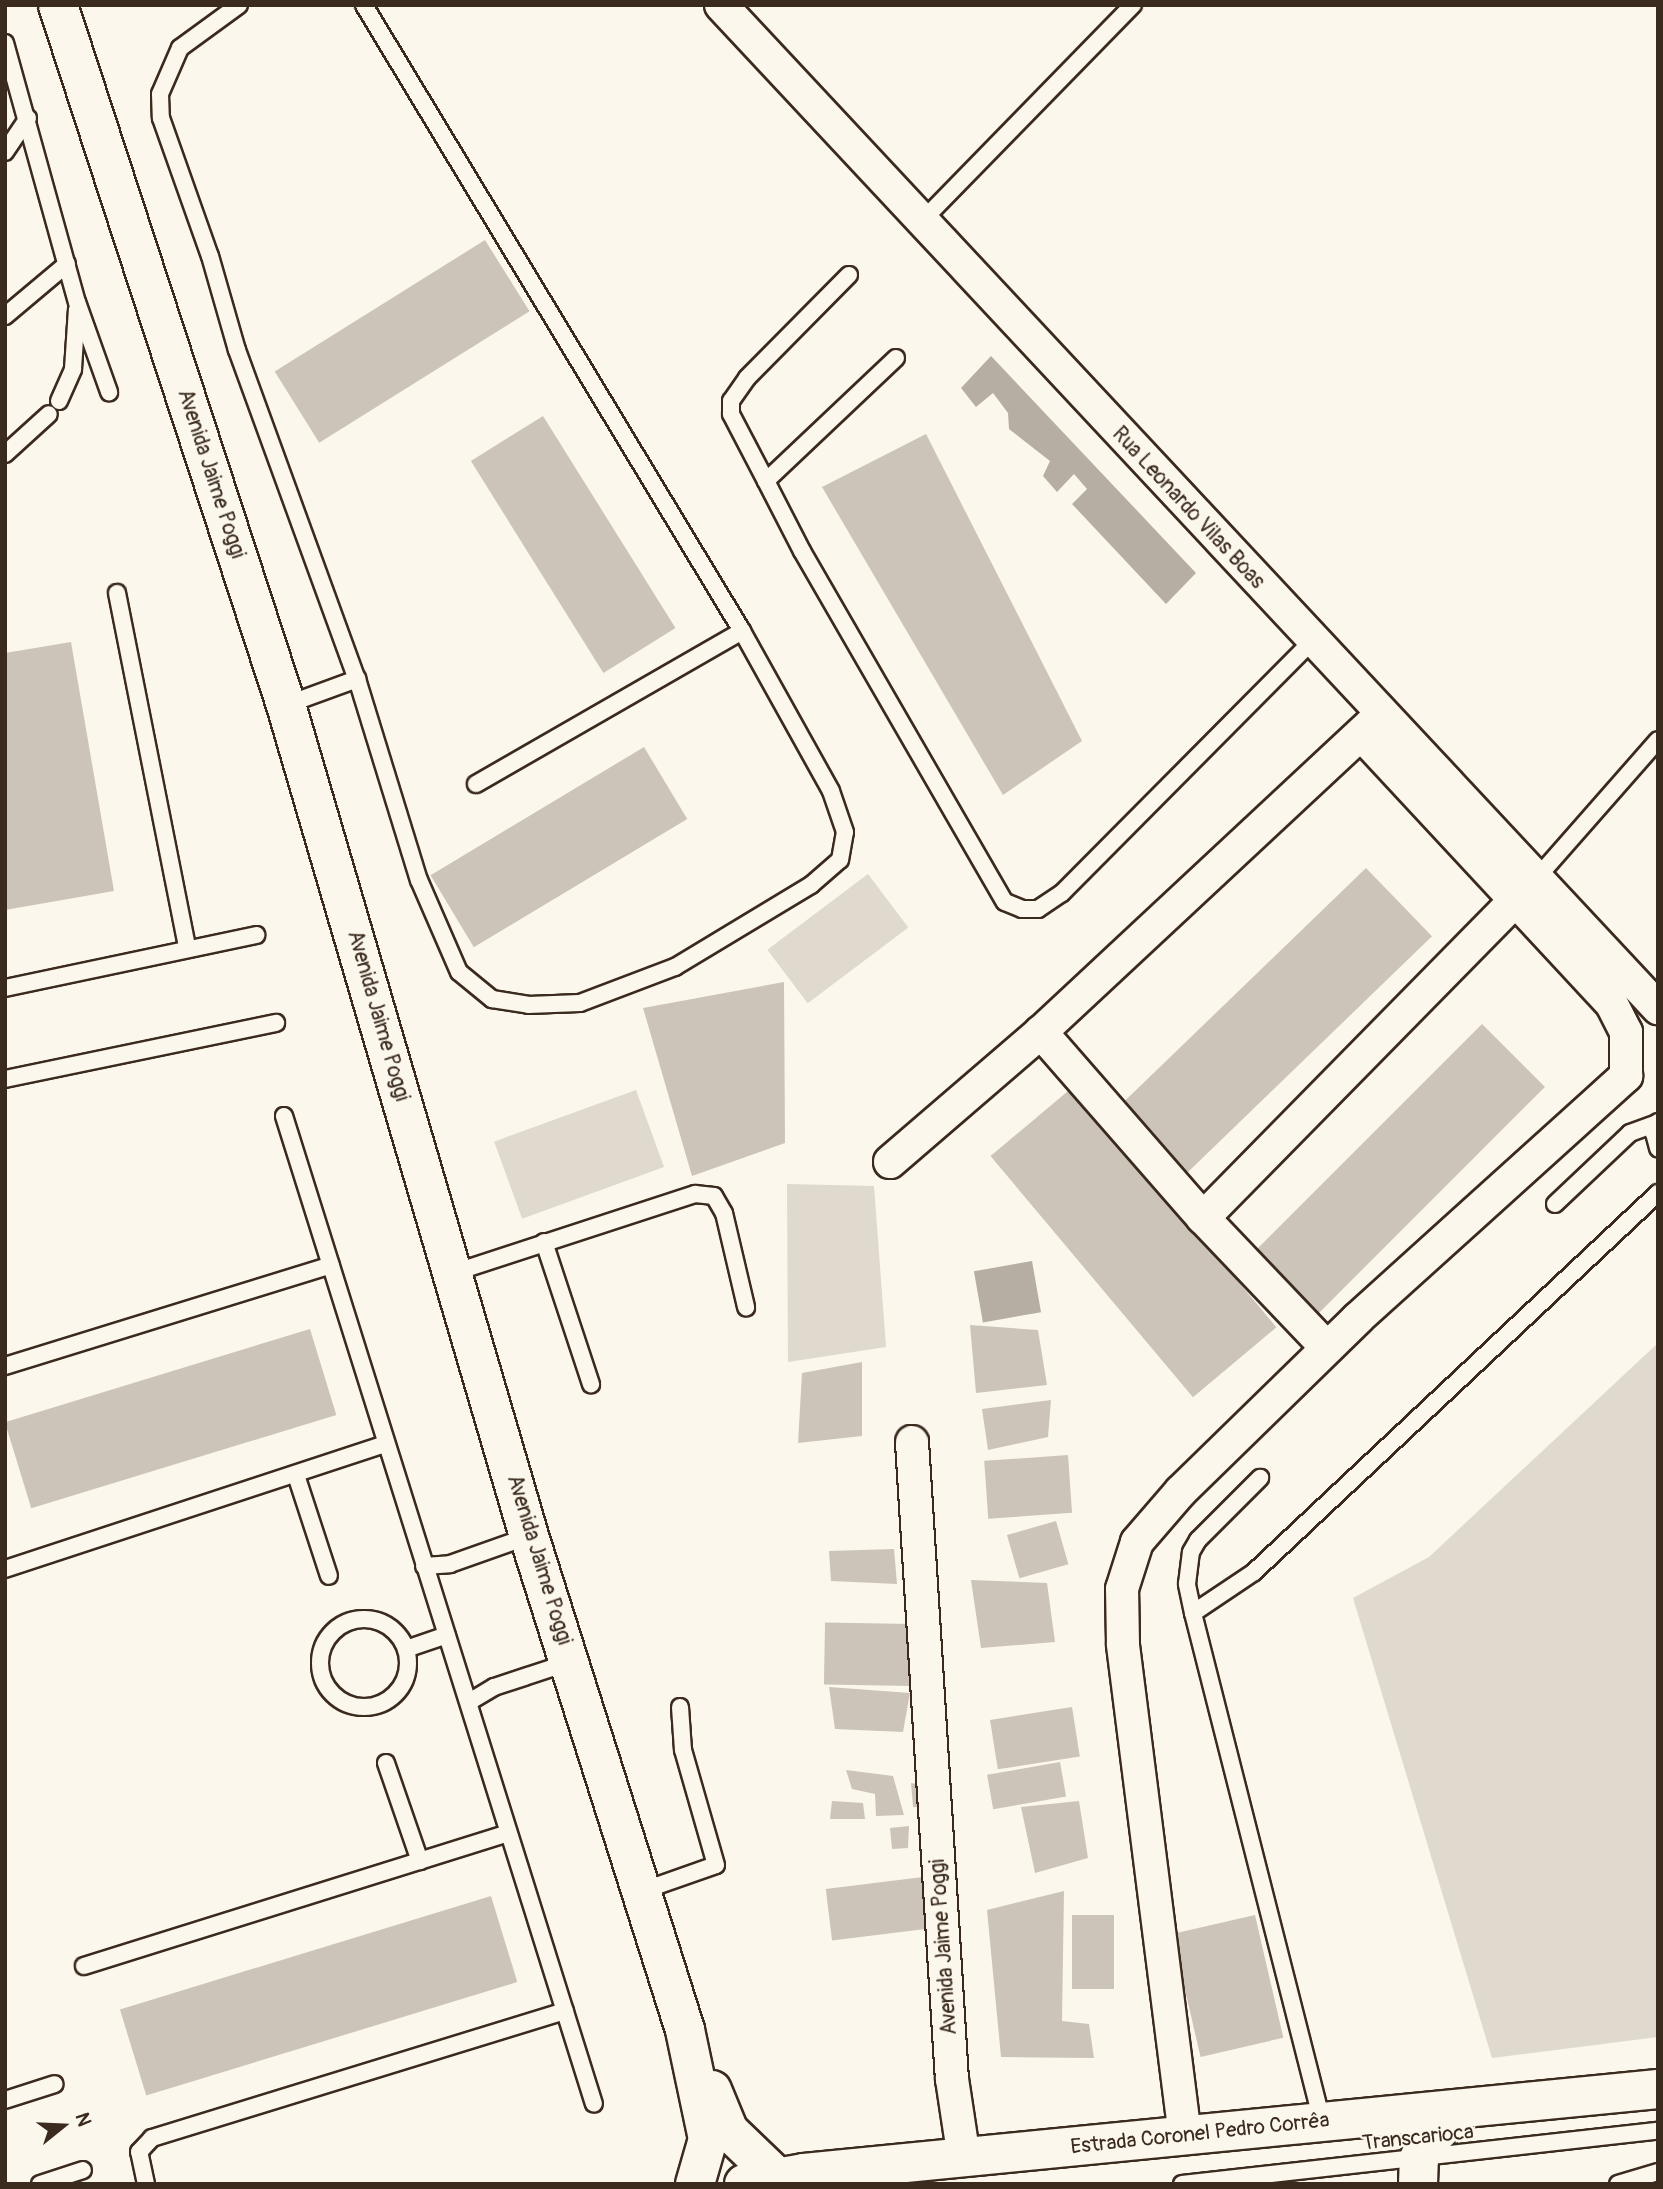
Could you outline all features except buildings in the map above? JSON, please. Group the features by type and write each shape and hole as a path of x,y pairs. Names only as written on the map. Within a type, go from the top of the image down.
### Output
{"street":[{"name":"Avenida Jaime Poggi","path":"58,5 286,705 529,1536 571,1662 685,2030 708,2139 695,2184"},
{"name":"Rua Leonardo Vilas Boas","path":"722,5 1312,641 1371,725 1525,890 1658,1008"},
{"path":"890,1162 1041,1032 1371,725"},
{"path":"1185,2136 1123,1644 1122,1589 1137,1542 1181,1491 1327,1348 1626,1076 1626,1032 1611,1003 1525,890 1203,1218"},
{"path":"1041,1032 1203,1218 1327,1348"},
{"name":"Avenida Jaime Poggi","path":"912,1442 952,2079 964,2158"},
{"name":"Avenida Jaime Poggi","path":"685,2030 729,2131 760,2180"},
{"name":"Estrada Coronel Pedro Corrêa","path":"760,2180 1658,2089"},
{"path":"1419,2172 1433,2134 1461,2109"}],"lane":[{"path":"239,5 180,48 160,93 161,118 210,256 237,350 357,679 419,880 459,972 492,999 528,1005 580,1003 675,967 811,885 840,860 845,832 831,791 742,631 364,5"},
{"path":"922,221 1133,5"},
{"path":"5,43 77,302 109,392"},
{"path":"5,152 28,118"},
{"path":"5,316 66,264"},
{"path":"849,275 747,378 731,401 732,414 766,481 985,872 1005,902 1022,909 1038,909 1062,893 1312,641"},
{"path":"5,454 54,407 73,369 77,302"},
{"path":"766,481 895,358"},
{"path":"117,593 187,948"},
{"path":"476,784 742,631"},
{"path":"286,705 357,679"},
{"path":"1525,890 1658,740"},
{"path":"5,988 256,935"},
{"path":"5,1079 276,1023"},
{"path":"284,1116 594,2104"},
{"path":"1556,1204 1630,1133 1657,1123 1658,1148"},
{"path":"1193,1613 1254,1572 1658,1193"},
{"path":"453,1273 695,1194 714,1196 724,1213 746,1307"},
{"path":"544,1242 591,1384"},
{"path":"5,1366 331,1265"},
{"path":"5,1569 386,1444"},
{"path":"296,1475 329,1576"},
{"path":"1260,1478 1198,1540 1191,1552 1187,1584 1322,2121"},
{"path":"424,1566 450,1564 529,1536"},
{"path":"359,1618 379,1621 396,1632 406,1649 408,1669 401,1688 377,1705 348,1706 332,1695 321,1677 323,1648 340,1625 359,1618"},
{"path":"406,1649 447,1635"},
{"path":"469,1702 494,1687 571,1662"},
{"path":"642,1891 716,1865 683,1750 680,1707"},
{"path":"386,1763 420,1861"},
{"path":"84,1965 508,1833"},
{"path":"146,2184 139,2152 152,2138 565,2011"},
{"path":"5,2100 55,2084"},
{"name":"Transcarioca","path":"1182,2184 1419,2172 1658,2131"},
{"path":"40,2184 83,2170"},
{"path":"1618,2184 1658,2172"}],"shaded area":[{"path":"991,356 1196,573 1166,604 1072,504 1087,489 1074,474 1057,492 1043,476 1050,461 1009,429 1008,413 993,393 976,407 961,388"},
{"path":"868,874 908,928 808,1003 767,950"},
{"path":"636,1090 664,1167 522,1219 494,1142"},
{"path":"787,1184 874,1186 886,1347 788,1362"},
{"path":"1032,1261 1041,1312 983,1322 974,1271"},
{"path":"1658,1343 1658,2037 1492,2058 1353,1598 1429,1557"}]}
